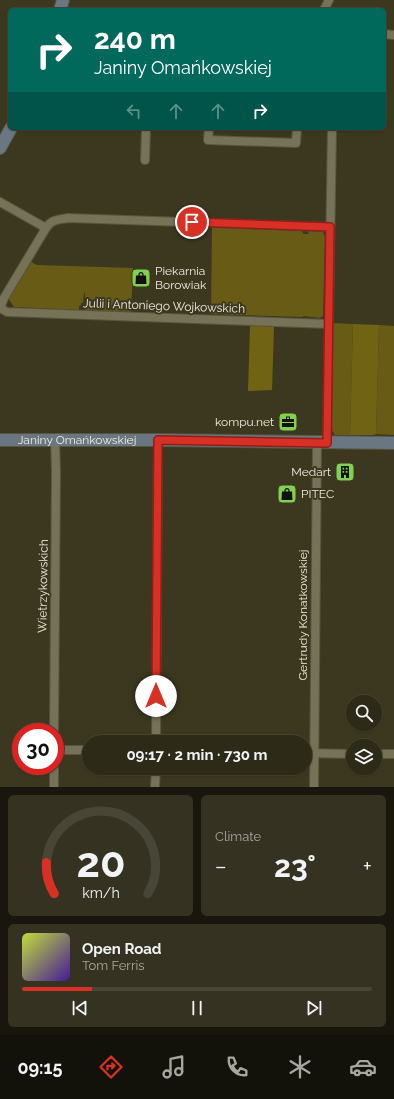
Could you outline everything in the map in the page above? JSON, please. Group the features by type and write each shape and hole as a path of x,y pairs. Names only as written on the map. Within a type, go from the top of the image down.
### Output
{"street":[{"path":"0,148 10,130"},
{"path":"145,160 146,130"},
{"path":"208,130 208,140 296,143 296,130"},
{"name":"Gertrudy Konatkowskiej","path":"314,787 322,443 328,324 332,130"},
{"path":"1,203 48,225"},
{"path":"0,308 4,298 48,225 68,218 330,227"},
{"name":"Julii i Antoniego Wojkowskich","path":"0,308 7,312 328,324"},
{"name":"Janiny Omańkowskiej","path":"0,440 158,440 394,443"},
{"name":"Wietrzykowskich","path":"54,723 55,440"},
{"path":"156,735 158,440"},
{"path":"64,750 82,750"},
{"path":"314,753 346,754"},
{"path":"382,754 394,754"},
{"path":"54,775 54,787"},
{"path":"155,787 156,775"}],"shaded area":[{"path":"212,226 302,231 303,234 308,234 309,231 323,232 325,237 323,316 320,318 303,316 211,314"},
{"path":"31,262 37,265 133,268 131,312 85,310 85,293 83,303 79,306 79,310 14,307 8,298"},
{"path":"332,323 353,324 350,435 335,435 331,429"},
{"path":"353,324 379,325 376,434 373,435 350,435"},
{"path":"379,325 394,326 394,435 376,434"},
{"path":"250,326 274,326 272,390 248,391"}],"place":[{"name":"Piekarnia Borowiak","path":"141,278"},
{"name":"kompu.net","path":"288,422"},
{"name":"Medart","path":"345,472"},
{"name":"PITEC","path":"287,494"}],"route":[{"path":"156,696 158,440 327,443 330,227 192,222"}]}
